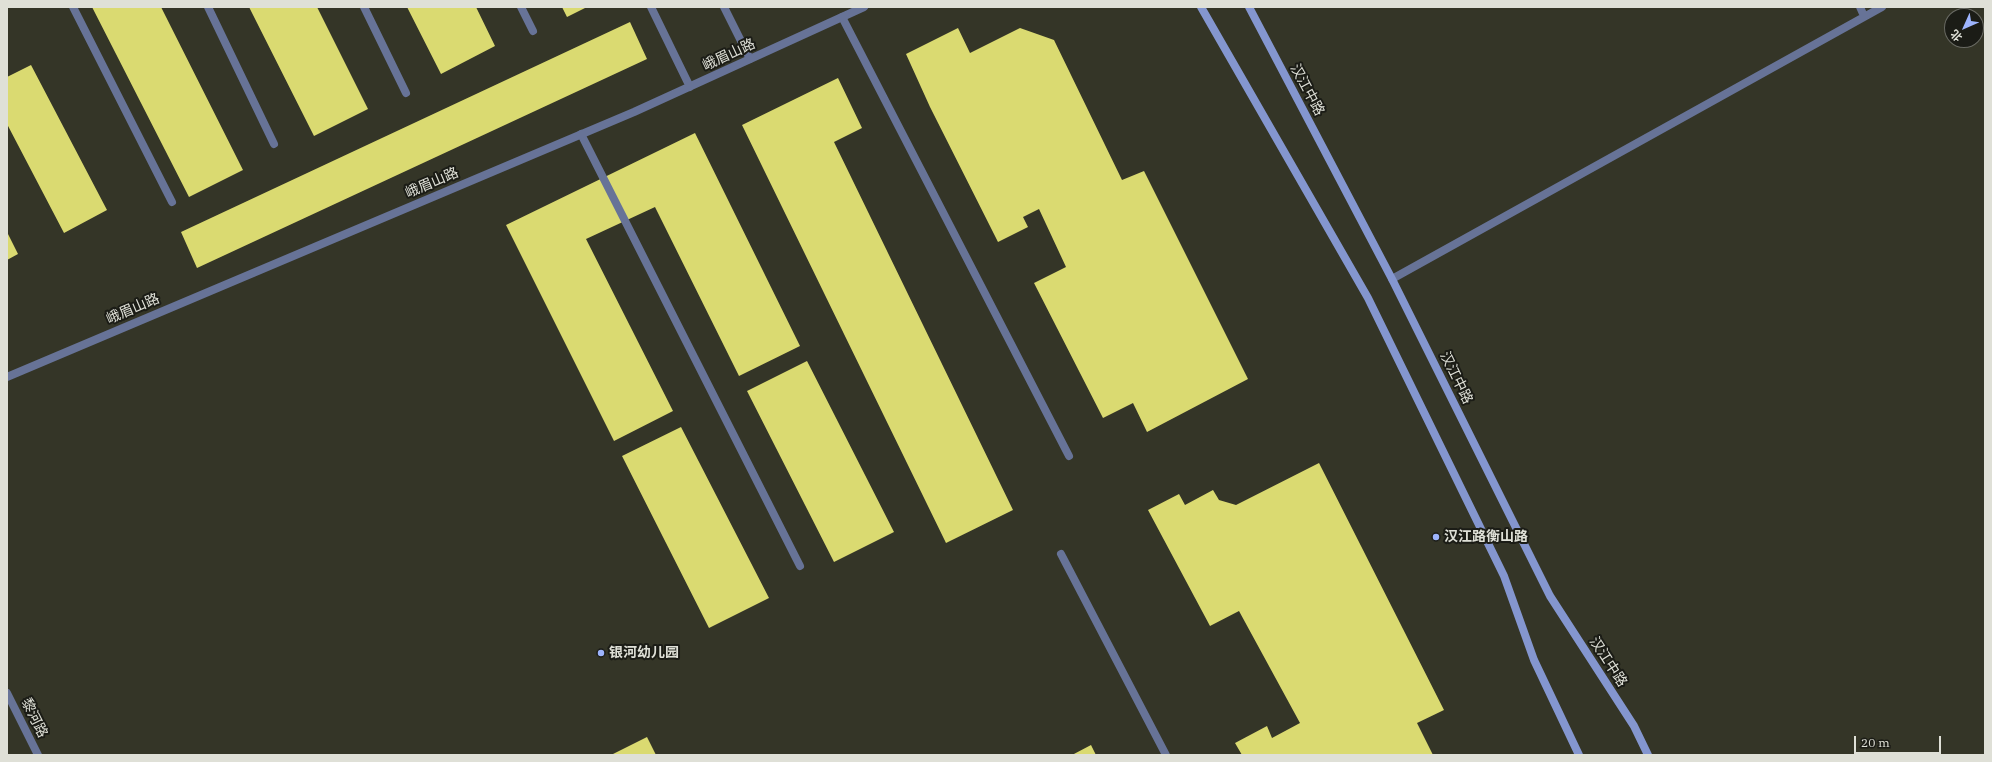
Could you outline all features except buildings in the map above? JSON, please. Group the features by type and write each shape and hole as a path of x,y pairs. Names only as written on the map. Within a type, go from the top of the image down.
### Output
{"main road":[{"path":"1201,7 1368,298 1504,576 1534,660 1579,755"},
{"name":"汉江中路","path":"1249,7 1392,279 1550,596 1634,726 1648,755"}],"street":[{"path":"73,7 172,202"},
{"path":"208,7 274,144"},
{"path":"364,7 406,93"},
{"path":"521,7 533,31"},
{"path":"651,7 690,87"},
{"path":"724,7 750,59"},
{"name":"峨眉山路","path":"7,377 582,134 690,87 864,7"},
{"path":"1860,7 1864,16"},
{"path":"1392,279 1882,7"},
{"path":"842,17 1069,456"},
{"path":"582,134 800,566"},
{"path":"1061,554 1166,755"},
{"name":"黎河路","path":"7,693 38,755"}],"place":[{"name":"汉江路衡山路","path":"1436,537"},
{"name":"银河幼儿园","path":"601,653"}]}
